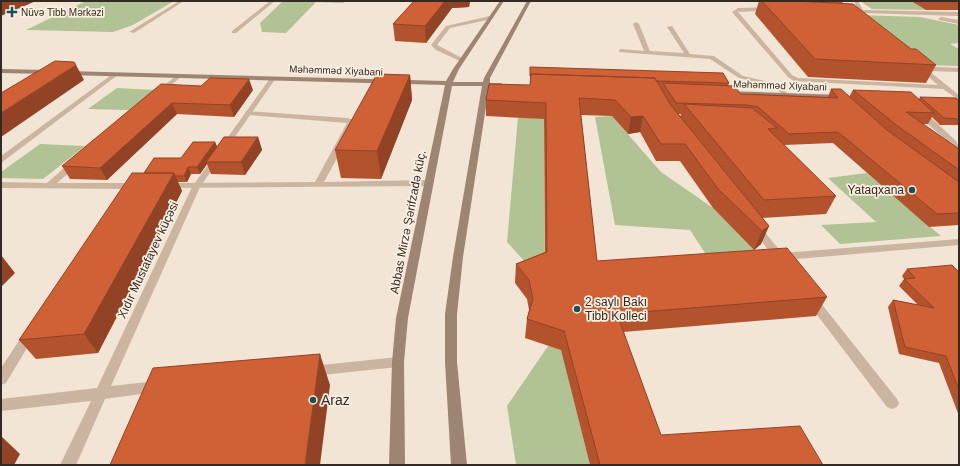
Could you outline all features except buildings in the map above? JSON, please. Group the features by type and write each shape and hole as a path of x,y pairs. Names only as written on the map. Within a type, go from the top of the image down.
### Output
{"main road":[{"name":"Abbas Mirzə Şərifzadə küç.","path":"397,465 398,362 402,318 449,83 462,60 502,1"},
{"path":"459,465 451,362 451,314 458,257 489,72 529,1"},
{"name":"Məhəmməd Xiyabani","path":"1,71 56,74 116,74 506,85"},
{"name":"Məhəmməd Xiyabani","path":"717,93 842,99"}],"street":[{"path":"132,32 182,1"},
{"path":"234,32 273,1"},
{"path":"765,1 773,9 746,7 735,12 790,76 796,80 946,87"},
{"path":"855,2 861,11"},
{"path":"850,17 849,14 861,11 959,14"},
{"path":"912,13 959,22"},
{"path":"842,16 850,17 856,21"},
{"path":"462,60 438,49 434,45 445,29 452,25 490,18"},
{"path":"636,24 648,53"},
{"path":"670,27 688,55"},
{"path":"621,51 712,57 741,77 776,85 786,96"},
{"path":"911,60 959,98"},
{"path":"924,69 959,70"},
{"path":"48,81 56,74"},
{"path":"1,160 116,74"},
{"path":"149,101 179,76"},
{"name":"Xıdır Mustafayev küçəsi","path":"68,465 196,186 273,78"},
{"path":"912,105 953,143 959,155"},
{"path":"249,113 347,120 351,122 350,127 318,184"},
{"path":"48,186 84,156"},
{"path":"1,185 196,186 428,183"},
{"path":"122,197 131,186"},
{"path":"751,220 788,269"},
{"path":"779,257 959,242"},
{"path":"807,293 892,403"},
{"path":"1,379 35,327"},
{"path":"297,372 398,362"},
{"path":"1,405 172,386"}],"green space":[{"path":"86,1 174,1 133,25 113,32 26,30"},
{"path":"283,1 345,1 343,3 316,2 286,33 262,32 260,23"},
{"path":"860,1 911,1 926,10 872,9"},
{"path":"858,15 920,17 959,25 959,43 950,44 959,49 959,66 925,65"},
{"path":"117,88 155,90 129,110 88,109"},
{"path":"612,116 661,172 713,208 763,259 711,262 690,230 615,225 595,117"},
{"path":"518,117 544,119 545,284 507,242"},
{"path":"40,144 85,146 43,179 1,178 1,172"},
{"path":"867,173 941,236 840,244 821,225 876,222 828,178"},
{"path":"557,333 590,465 516,465 507,406"}],"place":[{"name":"Nüvə Tibb Mərkəzi","path":"12,12"},
{"name":"Yataqxana","path":"912,190"},
{"name":"2 saylı Bakı Tibb Kolleci","path":"577,309"},
{"name":"Araz","path":"313,400"}]}
